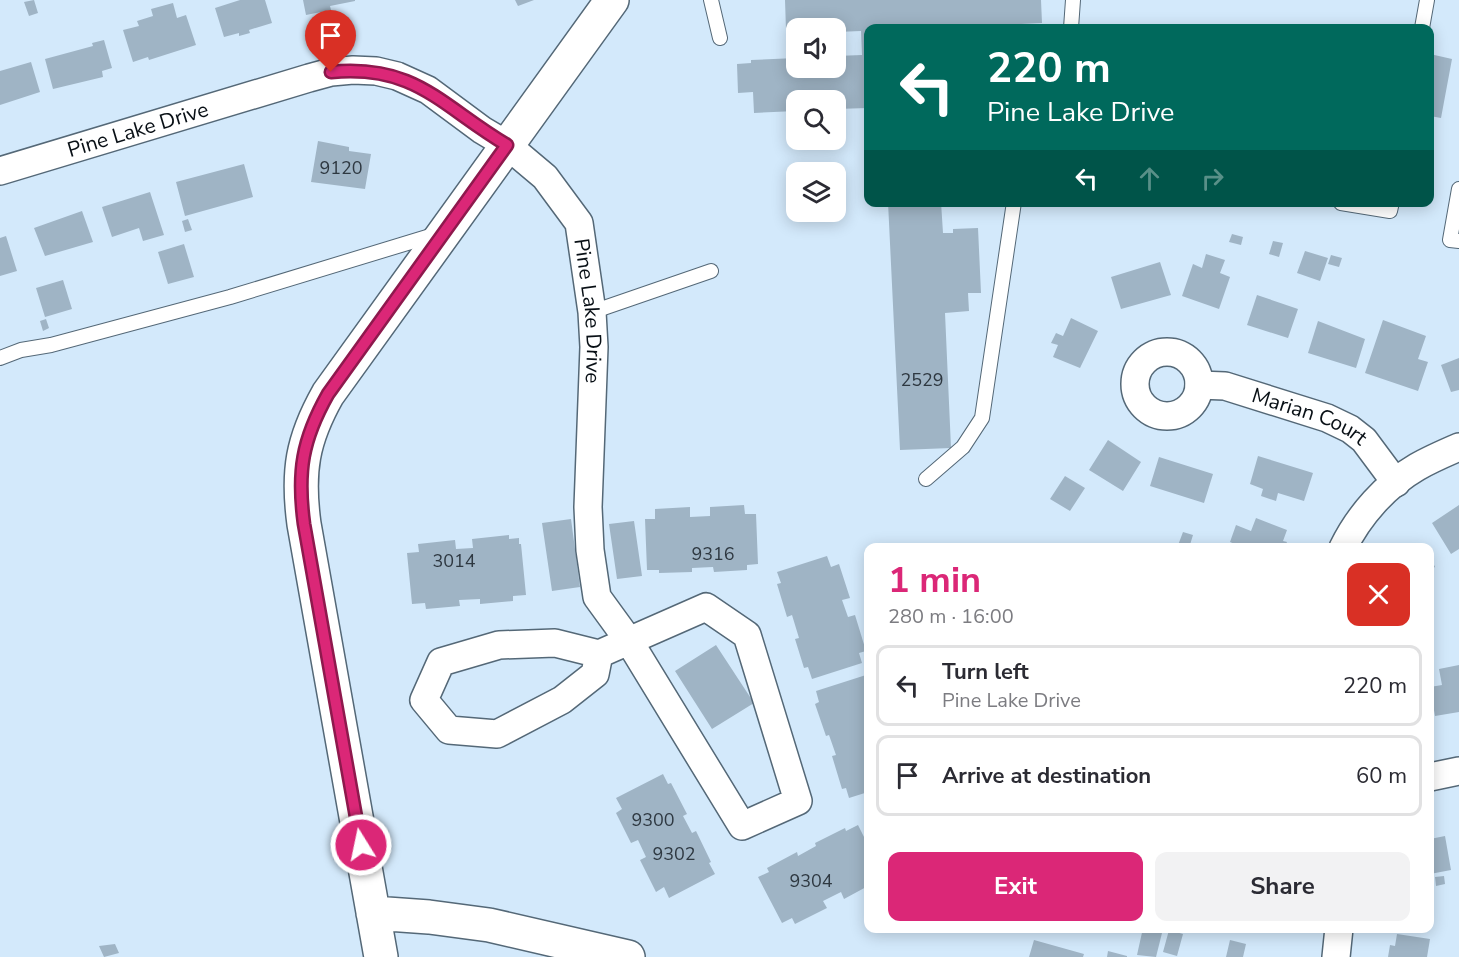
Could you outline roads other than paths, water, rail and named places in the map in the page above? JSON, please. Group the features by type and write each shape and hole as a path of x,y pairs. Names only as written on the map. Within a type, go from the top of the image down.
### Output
{"street":[{"path":"381,957 304,524 300,497 302,459 312,424 328,394 612,0"},
{"name":"Pine Lake Drive","path":"0,171 309,78 331,72 353,70 375,71 398,76 428,90 482,130 507,145 545,177 579,223 592,312 594,347 588,507 590,550 597,597 629,641 742,826 798,801 747,635 706,607 629,641"},
{"name":"Marian Court","path":"1199,385 1225,386 1326,418 1350,429 1364,440 1396,483"},
{"path":"1345,543 1378,497 1417,467 1459,447"},
{"path":"600,654 595,674 562,700 497,734 449,730 424,700 441,663 499,645 555,643 600,654 629,641"},
{"path":"1434,776 1459,771"},
{"path":"373,913 489,925 628,957"},
{"path":"1336,957 1338,933"}],"lane":[{"path":"711,0 720,38"},
{"path":"1071,24 1073,0"},
{"path":"1423,24 1427,0"},
{"path":"1459,189 1450,240 1459,241"},
{"path":"926,479 963,447 982,418 1013,207"},
{"path":"1366,207 1390,211 1391,207"},
{"path":"0,358 21,350 51,345 230,297 445,232"},
{"path":"592,312 711,271"}]}
